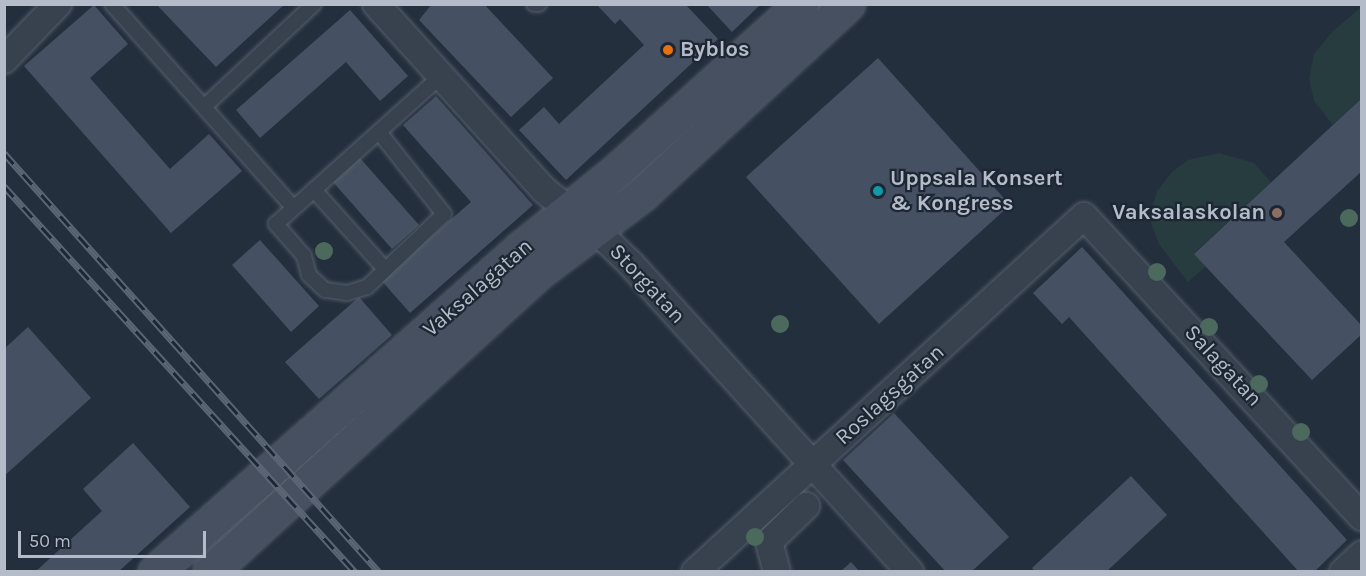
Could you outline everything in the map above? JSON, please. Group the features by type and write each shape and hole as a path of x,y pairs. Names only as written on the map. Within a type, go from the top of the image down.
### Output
{"main road":[{"name":"Vaksalagatan","path":"155,572 581,220 801,4"},
{"name":"Vaksalagatan","path":"210,572 536,274 581,220 642,194 847,4"}],"street":[{"path":"4,60 58,4"},
{"name":"Storgatan","path":"376,4 544,190 630,263 910,572"},
{"name":"Roslagsgatan","path":"695,572 1083,216"},
{"name":"Salagatan","path":"1083,216 1362,517"},
{"path":"777,572 769,542 806,506"},
{"path":"1342,572 1362,554"}],"lane":[{"path":"112,4 294,208"},
{"path":"205,106 314,4"},
{"path":"534,4 539,4"},
{"path":"379,132 444,214 367,287 346,292 325,290 309,275 304,256 276,224 441,76"},
{"path":"314,190 385,270"}],"green space":[{"path":"1360,8 1361,98 1333,125 1314,101 1309,78 1314,54 1332,32"},
{"path":"1219,153 1254,163 1271,182 1194,253 1206,266 1188,282 1159,244 1150,220 1152,208 1157,191 1172,172 1188,160"}],"building":[{"path":"156,4 285,4 216,67"},
{"path":"432,4 484,4 553,78 511,117 419,20"},
{"path":"596,4 685,4 718,39 566,180 519,130 544,107 559,124 644,45 620,19 615,24"},
{"path":"706,4 761,4 732,32"},
{"path":"94,5 128,44 90,78 170,169 209,134 242,171 171,233 24,66"},
{"path":"350,10 408,76 380,101 346,62 260,138 236,110"},
{"name":"Uppsala Konsert & Kongress","path":"878,58 1010,205 879,324 746,177"},
{"path":"436,96 533,205 410,313 381,280 471,202 403,125"},
{"name":"Vaksalaskolan","path":"1362,98 1362,171 1284,242 1362,326 1362,334 1312,380 1194,254"},
{"path":"360,158 419,225 392,249 333,182"},
{"path":"260,240 319,306 291,332 232,265"},
{"path":"1082,247 1347,540 1314,572 1299,572 1069,317 1062,324 1033,293"},
{"path":"359,297 392,335 319,399 285,362"},
{"path":"28,327 91,398 4,476 4,349"},
{"path":"894,413 1009,537 971,572 946,572 843,460"},
{"path":"133,443 190,507 118,572 35,572 102,511 83,489"},
{"path":"1131,476 1167,515 1106,572 1035,572 1032,568"},
{"path":"851,562 860,572 840,572"}],"railway":[{"path":"4,153 379,572"},
{"path":"4,186 355,572"}],"place":[{"name":"Byblos","path":"668,50"},
{"name":"Uppsala Konsert & Kongress","path":"878,191"},
{"name":"Vaksalaskolan","path":"1277,213"}]}
